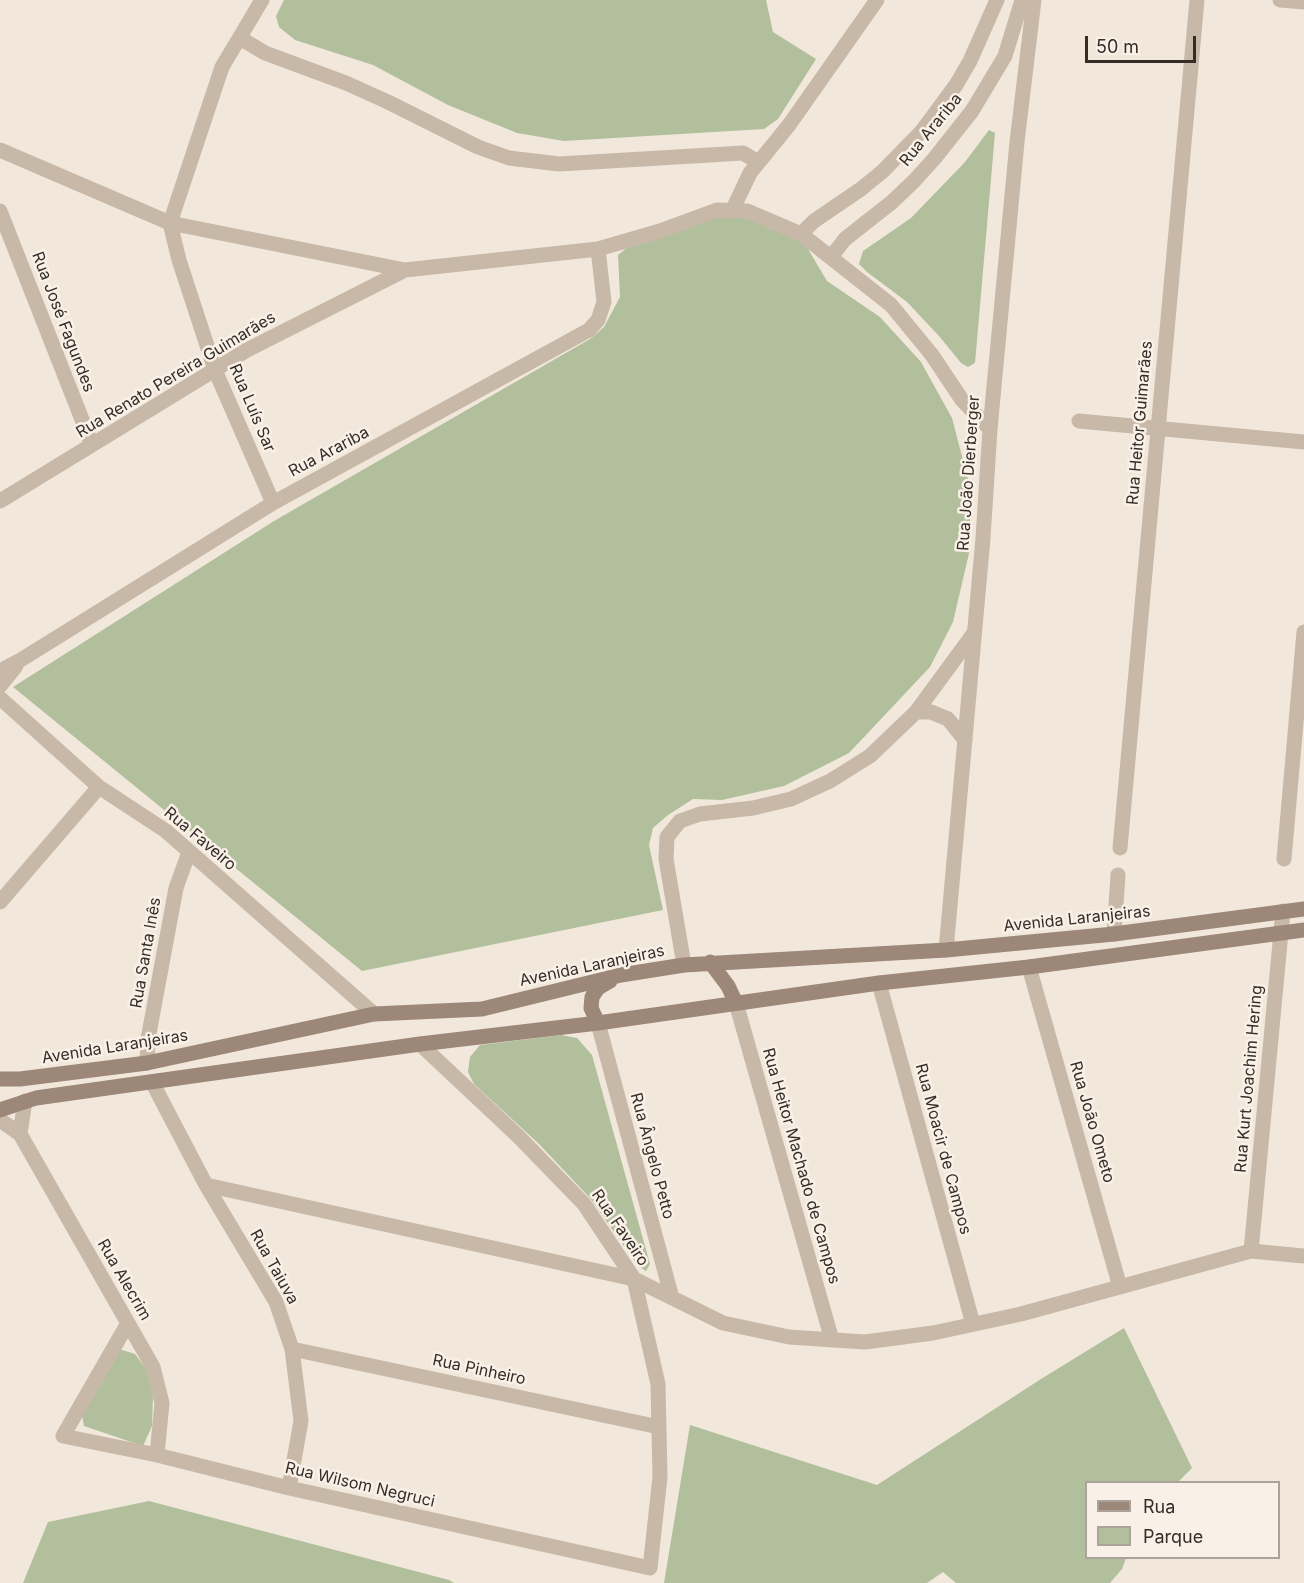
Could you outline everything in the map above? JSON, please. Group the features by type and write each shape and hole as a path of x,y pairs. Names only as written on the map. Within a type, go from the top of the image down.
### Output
{"main road":[{"name":"Avenida Laranjeiras","path":"0,1079 20,1079 147,1063 374,1014 482,1009 621,975 684,965 946,950 1114,934 1304,909"},
{"path":"0,1110 36,1098 420,1044 598,1023 879,983 1029,967 1304,930"},
{"path":"710,962 728,986 736,1003"},
{"path":"598,1023 591,1008 592,997 598,988 621,975"}],"street":[{"path":"170,223 222,67 262,0"},
{"path":"732,211 740,191 758,162 789,125 877,0"},
{"name":"Rua Arariba","path":"801,234 814,221 883,171 922,131 956,85 970,61 997,0"},
{"name":"Rua Arariba","path":"831,257 845,239 892,202 914,181 972,111 1005,56 1022,0"},
{"name":"Rua João Dierberger","path":"946,950 990,429 1016,153 1034,0"},
{"name":"Rua Heitor Guimarães","path":"1120,848 1197,0"},
{"path":"1280,0 1304,2"},
{"path":"240,38 265,53 357,88 478,147 509,158 558,164 743,153 758,162"},
{"path":"0,150 170,223 405,270 598,249 660,231 717,210 747,212 801,234 891,305 932,355 962,400 990,429"},
{"name":"Rua José Fagundes","path":"0,212 92,445"},
{"name":"Rua Luís Sar","path":"170,223 179,260 215,370 273,503"},
{"name":"Rua Arariba","path":"0,671 273,503 589,330 598,320 604,302 598,249"},
{"name":"Rua Renato Pereira Guimarães","path":"0,501 247,350 405,270"},
{"path":"1079,421 1304,442"},
{"path":"1284,859 1304,632"},
{"path":"684,965 666,859 667,837 680,821 700,814 753,808 790,799 830,781 870,756 916,712 974,633"},
{"name":"Rua Arariba","path":"0,686 19,661"},
{"name":"Rua Faveiro","path":"0,698 99,786 166,831 374,1014"},
{"path":"916,712 931,712 948,718 965,740"},
{"path":"0,902 99,786"},
{"name":"Rua Santa Inês","path":"147,1063 148,1039 176,888 189,852"},
{"path":"1114,934 1118,875"},
{"name":"Rua Kurt Joachim Hering","path":"1251,1251 1283,911"},
{"name":"Rua João Ometo","path":"1029,967 1120,1287"},
{"name":"Rua Moacir de Campos","path":"879,983 973,1324"},
{"name":"Rua Heitor Machado de Campos","path":"736,1003 832,1340"},
{"name":"Rua Ângelo Petto","path":"598,1023 672,1298"},
{"name":"Rua Faveiro","path":"420,1044 518,1136 584,1204 634,1279 658,1384 660,1477 650,1568"},
{"name":"Rua Taiuva","path":"152,1082 206,1185 276,1302 292,1348 301,1421 289,1488"},
{"path":"20,1134 25,1101"},
{"name":"Rua Alecrim","path":"0,1119 20,1134 153,1367 162,1403 157,1455"},
{"path":"206,1185 634,1279 723,1323 789,1337 832,1340 866,1342 933,1333 1120,1287 1251,1251 1304,1256"},
{"name":"Rua Wilsom Negruci","path":"128,1323 63,1436 157,1455 289,1488 650,1568"},
{"name":"Rua Pinheiro","path":"292,1348 659,1426"}],"green space":[{"path":"284,0 766,0 773,32 816,59 778,119 764,129 564,141 517,133 448,105 373,65 295,40 279,27 276,16"},
{"path":"989,130 995,133 975,363 968,367 961,363 907,302 859,264 863,251 911,218 965,162"},
{"path":"736,215 786,232 805,244 827,281 880,317 921,362 952,418 970,487 970,549 953,622 930,667 849,753 784,786 722,800 693,799 653,828 649,845 663,910 362,971 13,687 274,521 590,339 604,327 620,297 618,255 629,246 709,218"},
{"path":"561,1035 577,1038 592,1055 650,1264 646,1271 638,1266 590,1198 539,1144 474,1084 468,1072 470,1057 480,1045"},
{"path":"1124,1328 1192,1468 1179,1481 1085,1481 1085,1559 1126,1559 1122,1569 1110,1583 956,1583 943,1572 927,1583 664,1583 690,1425 877,1485"},
{"path":"119,1349 135,1354 146,1369 153,1396 152,1426 143,1446 84,1426 82,1415"},
{"path":"149,1501 454,1583 23,1583 48,1522"}]}
